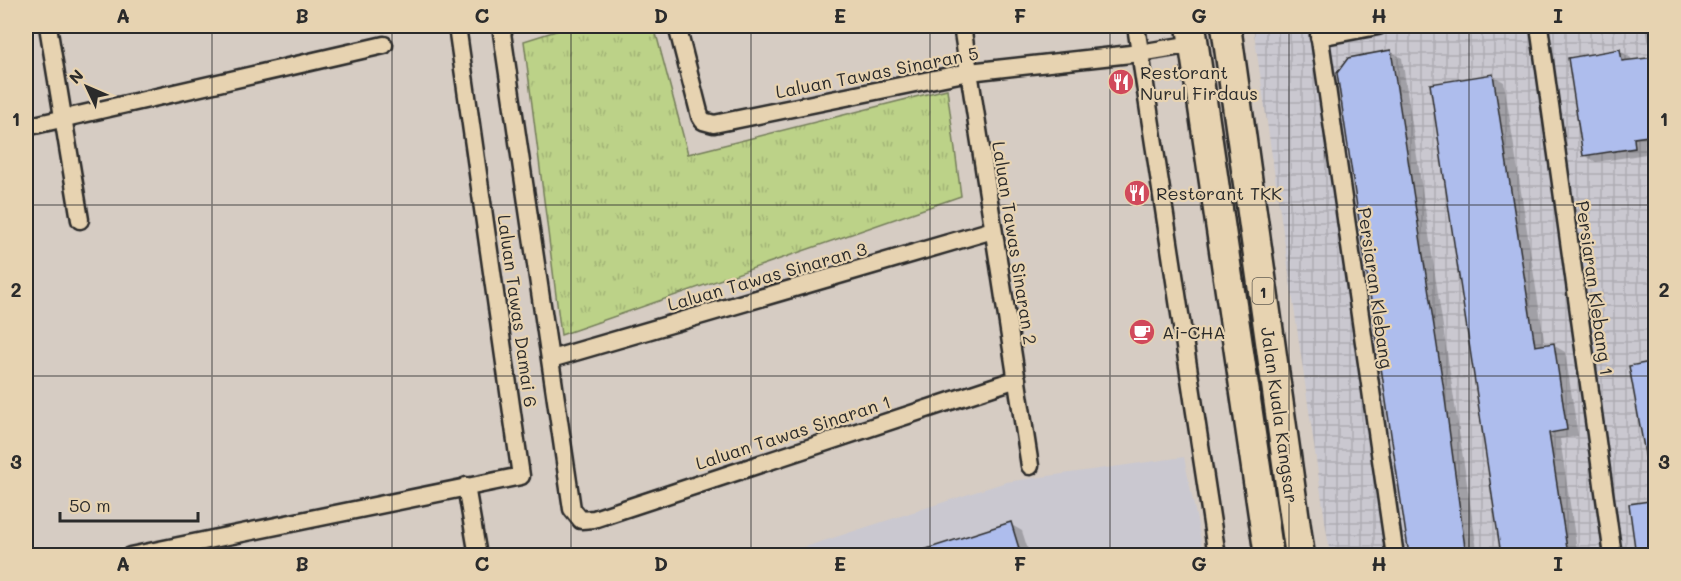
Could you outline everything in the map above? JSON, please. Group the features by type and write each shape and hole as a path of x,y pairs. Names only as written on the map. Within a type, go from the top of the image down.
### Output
{"highway":[{"name":"Jalan Kuala Kangsar","path":"1226,26 1300,555"},
{"name":"Jalan Kuala Kangsar","path":"1192,34 1269,555"}],"street":[{"path":"48,26 81,219"},
{"name":"Laluan Tawas Damai 6","path":"130,555 466,486 518,478 522,472 457,26"},
{"path":"506,26 502,33 551,359"},
{"name":"Laluan Tawas Sinaran 5","path":"677,26 700,116 708,123 969,72 1140,53 1192,34"},
{"name":"Laluan Tawas Sinaran 2","path":"962,26 1030,466"},
{"path":"1136,26 1217,555"},
{"path":"1318,31 1378,26"},
{"name":"Persiaran Klebang 1","path":"1539,26 1613,555"},
{"name":"Persiaran Klebang","path":"1318,31 1395,555"},
{"path":"26,127 384,45"},
{"name":"Laluan Tawas Sinaran 3","path":"551,359 993,230"},
{"name":"Laluan Tawas Sinaran 1","path":"551,359 572,509 580,520 594,519 1017,379"},
{"path":"466,486 478,555"}],"shaded area":[{"path":"1253,26 1655,26 1655,555 1330,555"},
{"path":"1184,457 1204,555 777,556 1006,482"}],"green space":[{"path":"572,26 654,26 688,154 947,89 961,196 561,335 524,41"}],"building":[{"path":"1620,49 1622,61 1656,57 1656,135 1634,138 1635,148 1583,156 1568,58"},
{"path":"1391,50 1443,384 1466,555 1409,555 1337,73 1348,58"},
{"path":"1493,74 1535,346 1554,343 1567,430 1549,433 1568,555 1501,555 1430,84"},
{"path":"1656,361 1656,470 1648,470 1629,366"},
{"path":"1656,500 1656,555 1636,555 1629,504"},
{"path":"1011,522 1021,555 917,555 917,552"}],"place":[{"name":"Restorant Nurul Firdaus","path":"1121,82"},
{"name":"Restorant TKK","path":"1137,193"},
{"name":"Ai-CHA","path":"1142,332"}]}
